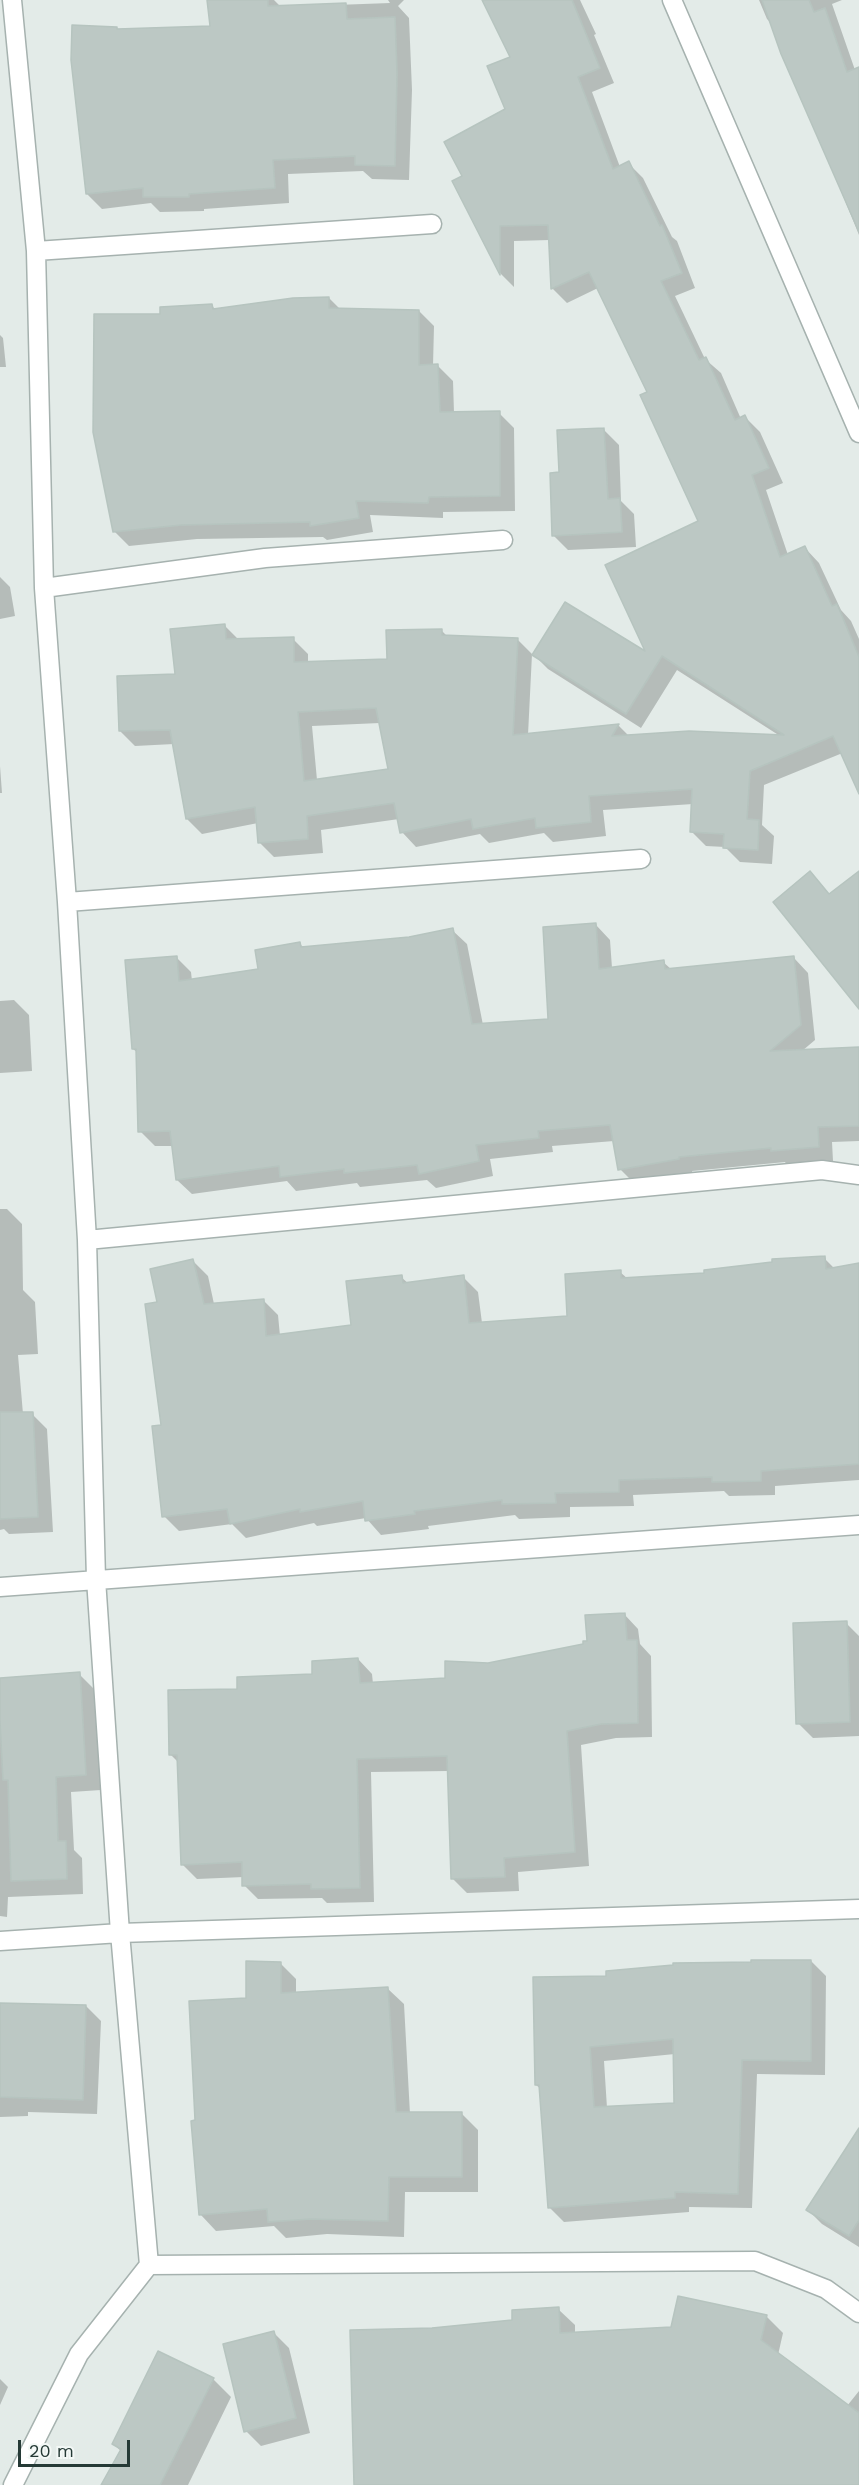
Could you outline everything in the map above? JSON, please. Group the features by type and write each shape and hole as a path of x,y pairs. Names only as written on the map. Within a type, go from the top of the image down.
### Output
{"street":[{"path":"12,0 36,250 44,588 67,902 87,1240 96,1579 120,1933 148,2265 79,2354 13,2485"},
{"path":"672,0 859,432"},
{"path":"36,250 432,224"},
{"path":"44,588 265,558 503,540"},
{"path":"67,902 641,859"},
{"path":"87,1240 822,1170 859,1174"},
{"path":"0,1587 859,1525"},
{"path":"0,1941 120,1933 859,1909"},
{"path":"148,2265 755,2261 826,2289 859,2313"}],"building":[{"path":"207,0 268,0 268,6 346,3 347,19 395,17 397,74 395,166 355,165 355,156 273,160 275,188 189,194 189,197 143,197 143,188 86,194 71,60 72,25 117,27 117,29 210,26"},
{"path":"482,0 572,0 600,68 578,77 613,169 629,161 660,226 662,225 682,273 661,281 699,360 706,357 735,420 745,415 769,468 752,475 780,557 805,546 832,606 837,604 859,657 859,794 833,736 750,771 747,819 759,820 758,850 723,848 724,834 690,832 692,789 589,796 591,822 536,828 535,818 473,829 471,819 400,833 394,803 307,816 308,839 258,843 255,807 186,819 170,730 119,731 117,676 175,674 170,629 225,624 226,639 294,637 294,662 387,659 386,630 442,629 442,635 518,638 513,735 619,724 612,736 689,731 784,735 662,656 626,714 532,655 565,602 645,651 605,565 698,521 640,395 647,392 589,272 551,289 548,225 500,226 500,275 452,181 462,176 444,142 505,109 487,66 510,57","holes":["376,708 388,769 304,781 298,712"]},
{"path":"762,0 809,0 814,12 825,8 847,72 859,67 859,232 781,54"},
{"path":"329,297 329,308 419,310 419,365 438,364 440,412 500,411 500,496 429,497 428,503 356,501 359,518 310,526 310,522 181,525 113,532 93,432 94,314 160,314 160,307 212,304 213,309 293,298"},
{"path":"604,428 608,499 620,498 622,532 552,536 550,473 559,472 557,430"},
{"path":"810,871 829,894 859,871 859,1009 773,902"},
{"path":"596,923 599,969 664,960 665,969 794,956 801,1025 770,1051 859,1047 859,1126 818,1127 819,1147 771,1151 771,1148 679,1157 679,1159 618,1170 610,1125 538,1131 539,1138 476,1145 479,1161 419,1174 417,1165 344,1173 344,1169 280,1177 279,1166 176,1180 170,1131 138,1132 136,1049 132,1049 125,960 177,956 179,981 258,969 255,950 300,942 301,947 409,937 453,928 472,1024 548,1019 543,927"},
{"path":"825,1256 826,1269 859,1263 859,1464 761,1471 761,1481 712,1482 712,1477 619,1480 619,1492 555,1493 556,1503 502,1504 502,1500 414,1511 415,1514 365,1521 363,1501 300,1512 300,1509 230,1524 227,1509 162,1517 152,1426 161,1425 145,1304 157,1302 150,1269 193,1259 204,1304 264,1299 266,1336 351,1325 346,1281 402,1275 403,1283 464,1275 469,1323 567,1316 565,1274 621,1270 621,1278 704,1273 704,1270 772,1262 772,1259"},
{"path":"0,1412 33,1412 38,1517 0,1519"},
{"path":"625,1613 627,1640 637,1640 638,1723 601,1724 567,1731 575,1852 504,1858 505,1877 451,1879 447,1756 357,1759 360,1888 311,1889 311,1884 242,1886 242,1862 181,1865 177,1755 169,1755 168,1690 237,1689 237,1677 312,1674 312,1661 358,1658 360,1683 445,1678 445,1661 488,1663 583,1644 583,1641 587,1641 585,1615"},
{"path":"847,1621 850,1722 796,1724 793,1623"},
{"path":"80,1672 86,1775 56,1777 58,1841 66,1841 67,1879 11,1881 8,1780 3,1780 0,1678"},
{"path":"751,1960 811,1960 811,2061 742,2060 738,2194 675,2192 675,2198 548,2208 539,2085 535,2085 533,1977 606,1976 606,1971 673,1965 673,1963 751,1962","holes":["673,2039 674,2103 594,2107 590,2047"]},
{"path":"246,1961 281,1962 281,1993 388,1987 396,2112 462,2112 462,2177 389,2177 388,2221 310,2219 268,2222 267,2209 199,2215 191,2121 195,2120 189,2001 246,1998"},
{"path":"0,2003 86,2005 83,2100 0,2097"},
{"path":"859,2128 859,2220 849,2236 806,2210"},
{"path":"678,2296 767,2315 761,2340 859,2413 859,2485 354,2485 350,2330 432,2328 512,2320 512,2310 559,2307 560,2333 671,2327"},
{"path":"274,2331 296,2418 244,2432 223,2344"},
{"path":"158,2351 214,2378 160,2485 101,2485 121,2449 112,2444"}]}
